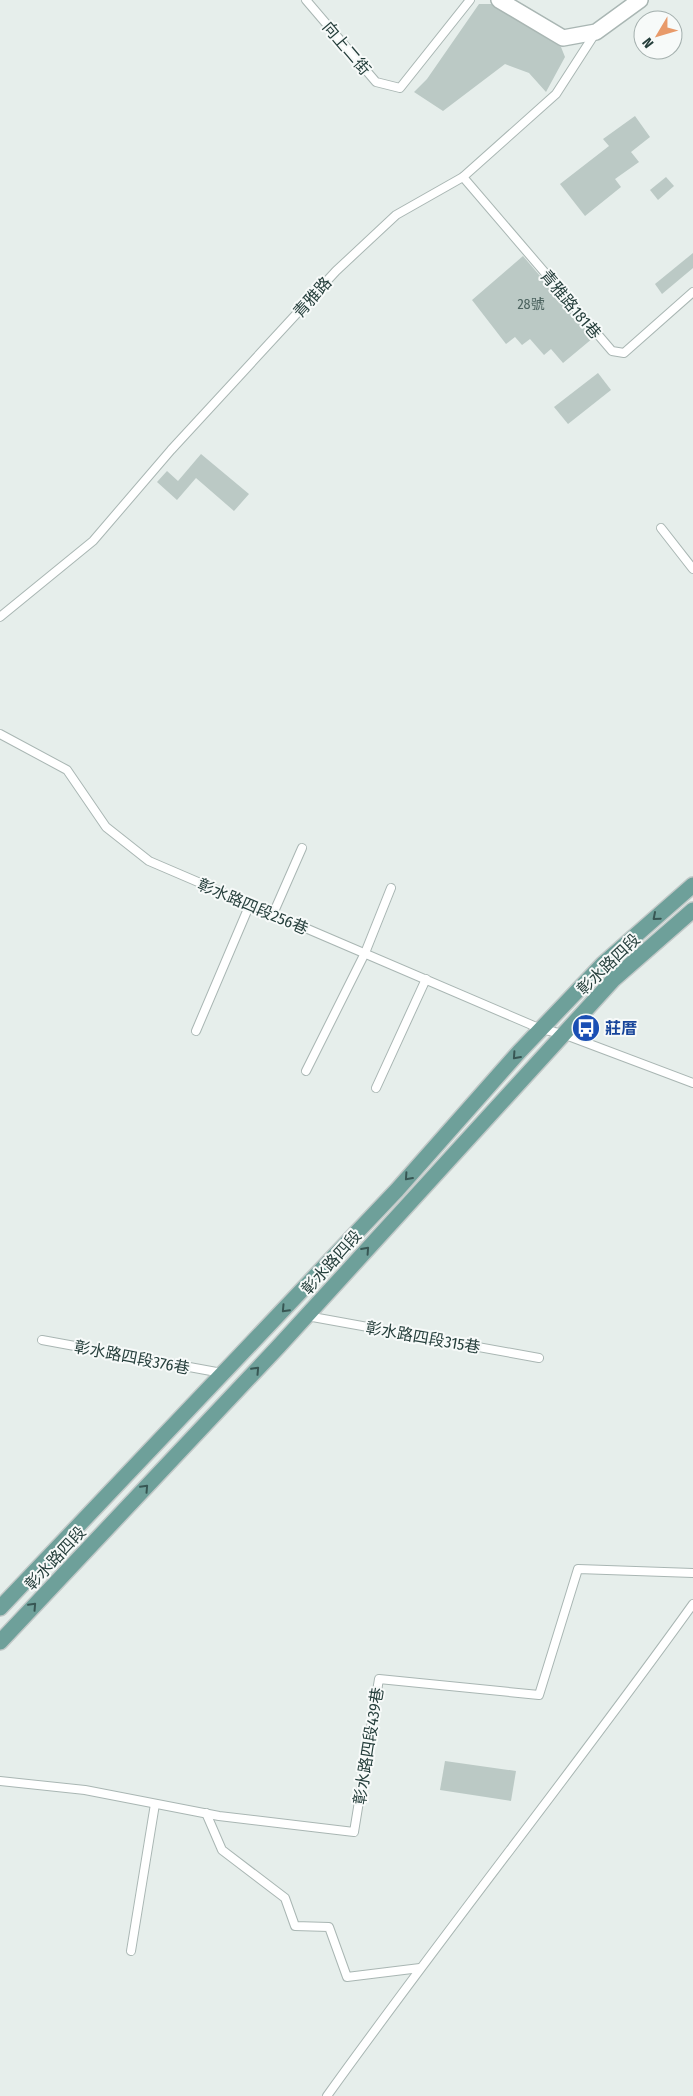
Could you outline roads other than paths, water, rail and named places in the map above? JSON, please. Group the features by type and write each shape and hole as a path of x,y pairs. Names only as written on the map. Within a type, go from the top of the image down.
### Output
{"main road":[{"name":"彰水路四段","path":"0,1608 397,1190 541,1029 604,964 693,885"},
{"name":"彰水路四段","path":"0,1642 279,1346 614,978 691,914"},
{"path":"264,1330 279,1346"}],"street":[{"path":"500,0 563,38 596,32"},
{"name":"青雅路","path":"596,32 640,0"}],"lane":[{"name":"向上二街","path":"306,0 376,82 400,88 470,0"},
{"name":"青雅路","path":"0,617 93,541 172,450 336,271 396,215 464,176 556,94 596,32"},
{"name":"青雅路181巷","path":"464,176 612,351 624,353 693,292"},
{"path":"661,528 693,569"},
{"name":"彰水路四段256巷","path":"0,734 67,770 106,826 148,861 541,1029 563,1034 693,1083"},
{"path":"273,914 302,848"},
{"path":"306,1071 364,953 390,888"},
{"path":"196,1031 250,904"},
{"path":"376,1088 426,980"},
{"name":"彰水路四段315巷","path":"306,1315 539,1358"},
{"name":"彰水路四段376巷","path":"42,1340 223,1373"},
{"name":"彰水路四段439巷","path":"0,1782 85,1790 206,1813 354,1832 379,1679 539,1695 578,1569 693,1573"},
{"path":"327,2096 420,1968 693,1604"},
{"path":"132,1950 155,1804"},
{"path":"206,1813 222,1850 285,1898 295,1926 329,1927 346,1977 420,1968"}],"place":[{"name":"莊厝","path":"586,1028"}]}
